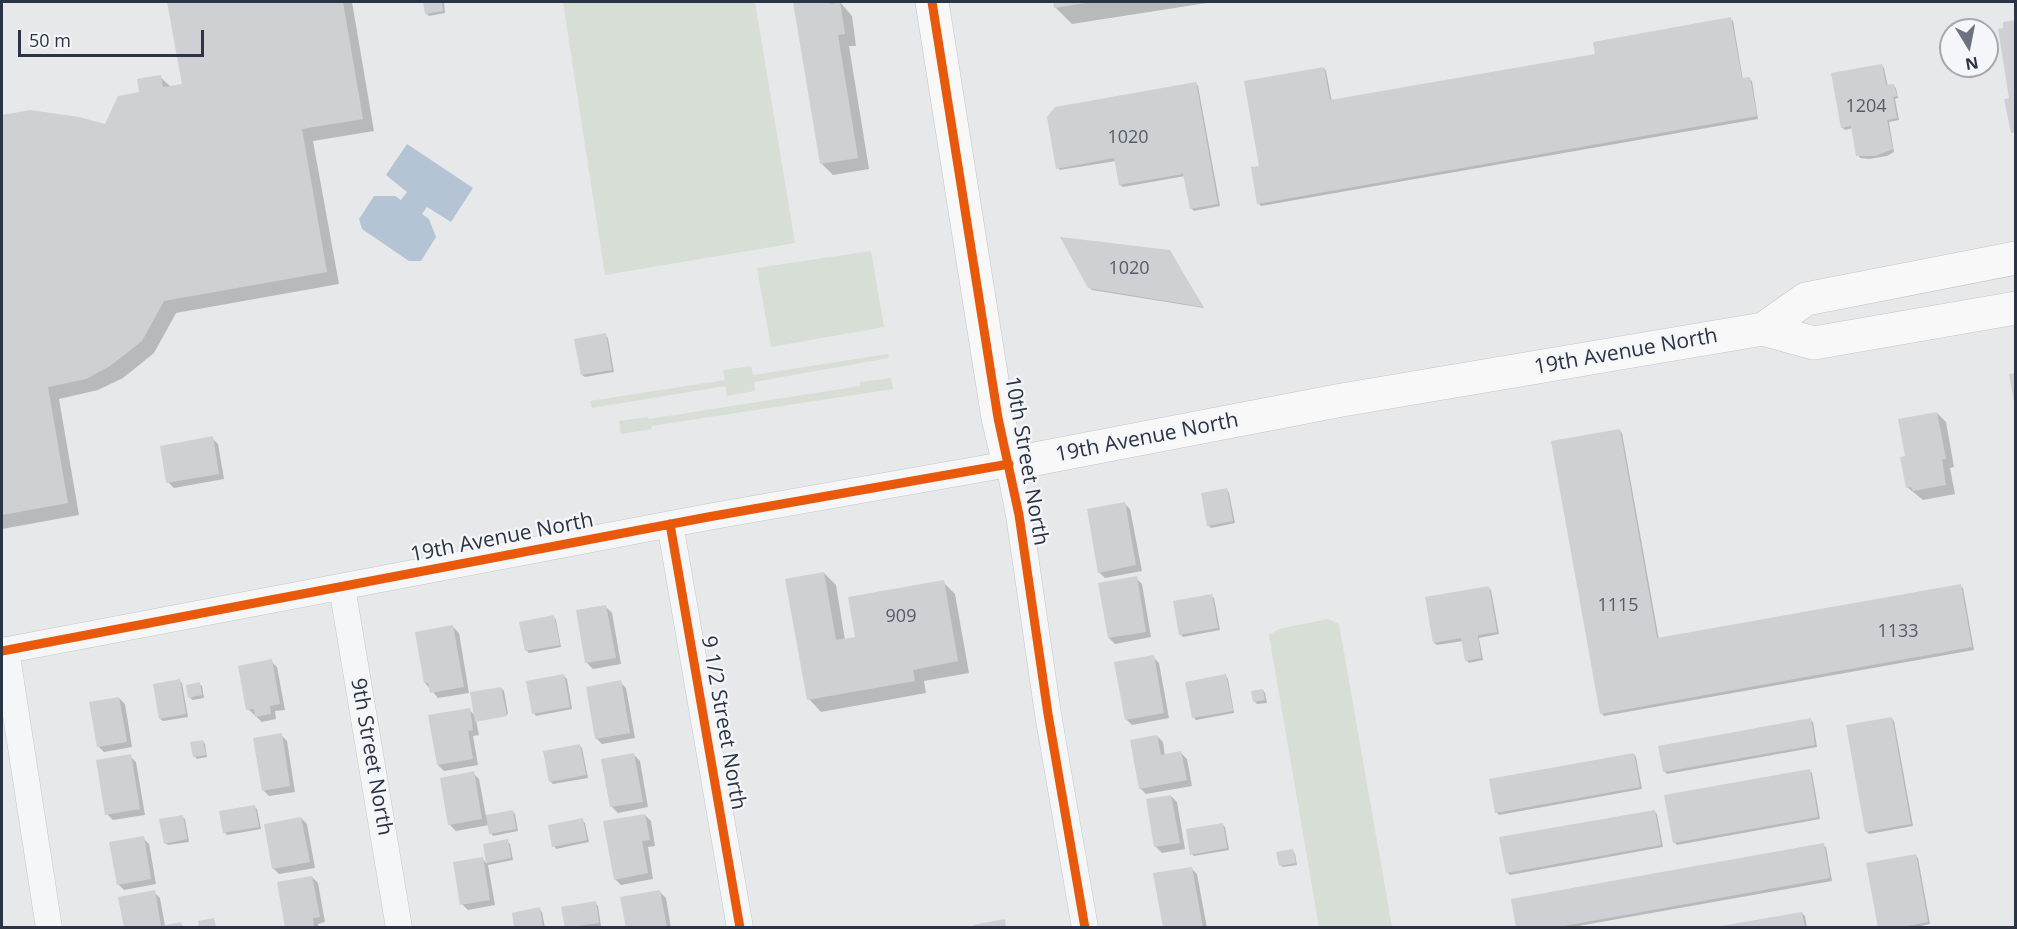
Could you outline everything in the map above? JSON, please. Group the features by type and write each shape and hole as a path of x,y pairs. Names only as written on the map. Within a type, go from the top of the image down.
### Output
{"main road":[{"name":"10th Street North","path":"932,2 998,418 1009,464"},
{"name":"19th Avenue North","path":"1763,329 1806,299 2016,258"},
{"name":"19th Avenue North","path":"1009,464 1342,400 1763,329 1814,343 2016,308"}],"street":[{"name":"19th Avenue North","path":"4,650 670,524 1009,464"},
{"name":"10th Street North","path":"1009,464 1019,515 1048,714 1085,927"},
{"name":"9 1/2 Street North","path":"670,524 740,927"},
{"name":"9th Street North","path":"342,587 399,927"},
{"path":"4,650 50,927"}],"shaded area":[{"path":"563,2 755,2 795,243 605,275"},
{"path":"871,251 884,327 771,347 757,268"},
{"path":"888,354 889,358 754,382 755,391 727,396 725,386 592,408 590,401 725,380 723,370 751,366 753,375"},
{"path":"891,378 893,389 651,426 652,429 621,434 619,421 648,417 649,419 860,386 860,382"},
{"path":"1328,619 1339,624 1392,927 1319,927 1269,635 1279,629"}],"water":[{"path":"407,144 473,188 451,222 427,207 422,214 429,219 436,237 421,261 409,261 362,229 359,219 374,196 395,196 401,200 407,192 386,175"}],"building":[{"path":"167,2 343,2 363,119 302,129 327,272 164,301 142,341 110,366 86,379 48,387 68,503 2,515 2,115 30,110 79,117 105,124 118,96 139,92 137,79 161,75 163,87 182,84"},
{"path":"423,2 442,2 443,11 425,14"},
{"path":"793,2 830,2 831,4 840,2 845,34 838,35 858,158 820,164"},
{"path":"1053,2 1085,2 1085,3 1054,8"},
{"path":"1731,17 1742,78 1750,77 1757,116 1257,204 1251,167 1259,166 1244,81 1324,67 1330,100 1595,54 1593,42"},
{"path":"2016,20 2016,132 2011,133 2004,99 2009,98 1999,35 1999,29 2003,28 2003,22"},
{"path":"1882,64 1886,85 1894,84 1897,96 1893,97 1897,118 1887,120 1893,149 1875,156 1856,156 1851,126 1841,128 1831,73"},
{"path":"1196,82 1218,204 1190,209 1183,174 1119,185 1114,158 1056,169 1047,117 1055,107"},
{"path":"1060,237 1170,250 1203,307 1088,288"},
{"path":"606,333 612,370 581,375 574,339"},
{"path":"2016,373 2016,402 2014,402 2009,374"},
{"path":"1937,412 1946,459 1942,459 1946,485 1913,491 1911,487 1906,488 1900,457 1905,456 1898,419"},
{"path":"1620,429 1657,638 1961,584 1972,647 1600,714 1551,441"},
{"path":"213,436 219,474 166,483 160,446"},
{"path":"1227,488 1233,521 1207,526 1201,493"},
{"path":"1125,502 1136,565 1098,573 1087,509"},
{"path":"824,572 836,640 855,637 848,597 944,580 958,661 913,670 915,681 807,700 785,579"},
{"path":"1137,576 1146,632 1108,638 1098,583"},
{"path":"1489,586 1497,632 1478,635 1481,658 1465,661 1461,638 1433,643 1425,597"},
{"path":"1212,594 1218,628 1179,635 1173,601"},
{"path":"606,605 616,658 585,663 576,610"},
{"path":"554,615 560,645 525,651 519,622"},
{"path":"453,625 464,687 430,693 428,683 424,683 415,632"},
{"path":"1154,655 1164,713 1125,720 1114,662"},
{"path":"272,659 280,704 270,706 271,714 255,717 254,709 246,710 238,666"},
{"path":"564,674 570,707 532,714 526,681"},
{"path":"1226,674 1233,711 1192,718 1185,682"},
{"path":"180,679 186,714 159,719 153,684"},
{"path":"621,680 630,733 595,739 586,687"},
{"path":"200,682 202,695 188,698 186,685"},
{"path":"501,687 507,716 475,722 470,692"},
{"path":"1263,689 1265,700 1253,702 1251,691"},
{"path":"119,697 127,742 97,747 89,702"},
{"path":"470,708 473,730 468,731 473,759 437,765 428,715"},
{"path":"1892,717 1911,824 1865,832 1846,725"},
{"path":"1811,718 1815,745 1663,772 1658,746"},
{"path":"282,733 290,786 262,791 253,738"},
{"path":"1157,735 1161,755 1181,751 1187,780 1139,789 1130,740"},
{"path":"203,740 206,755 193,757 190,742"},
{"path":"580,744 586,775 549,782 543,751"},
{"path":"634,753 643,802 610,807 601,759"},
{"path":"1634,753 1640,787 1495,813 1489,779"},
{"path":"131,754 140,809 105,815 96,760"},
{"path":"1810,769 1818,817 1673,843 1664,795"},
{"path":"474,771 482,819 448,825 440,778"},
{"path":"1171,795 1180,843 1154,847 1146,799"},
{"path":"255,805 259,827 223,833 219,811"},
{"path":"513,810 516,829 489,834 486,815"},
{"path":"1655,810 1661,845 1506,873 1499,837"},
{"path":"645,814 650,840 642,841 648,873 614,880 603,821"},
{"path":"183,815 187,839 164,844 159,819"},
{"path":"301,817 310,862 272,869 264,824"},
{"path":"583,818 587,840 552,847 548,825"},
{"path":"1223,823 1227,848 1190,855 1186,829"},
{"path":"144,836 151,879 117,885 109,842"},
{"path":"508,839 511,858 486,863 483,844"},
{"path":"1824,843 1830,878 1553,928 1516,928 1511,899"},
{"path":"1293,849 1296,863 1279,866 1276,852"},
{"path":"1916,854 1928,922 1897,928 1878,928 1866,863"},
{"path":"483,857 490,900 460,905 453,862"},
{"path":"1192,867 1203,928 1163,928 1153,873"},
{"path":"312,876 320,917 313,918 314,928 285,928 277,882"},
{"path":"155,890 161,926 181,922 182,928 124,928 118,897"},
{"path":"660,890 667,928 626,928 620,897"},
{"path":"596,901 599,923 565,928 561,907"},
{"path":"540,907 543,928 514,928 512,913"},
{"path":"1802,912 1805,928 1721,928 1721,926"},
{"path":"214,918 216,928 199,928 198,921"},
{"path":"1005,919 1006,928 974,928 973,925"}],"cycle path":[{"path":"932,2 998,418 1019,515 1048,714 1085,928"},
{"path":"2,651 708,517 1009,464"},
{"path":"670,524 740,928"}]}
